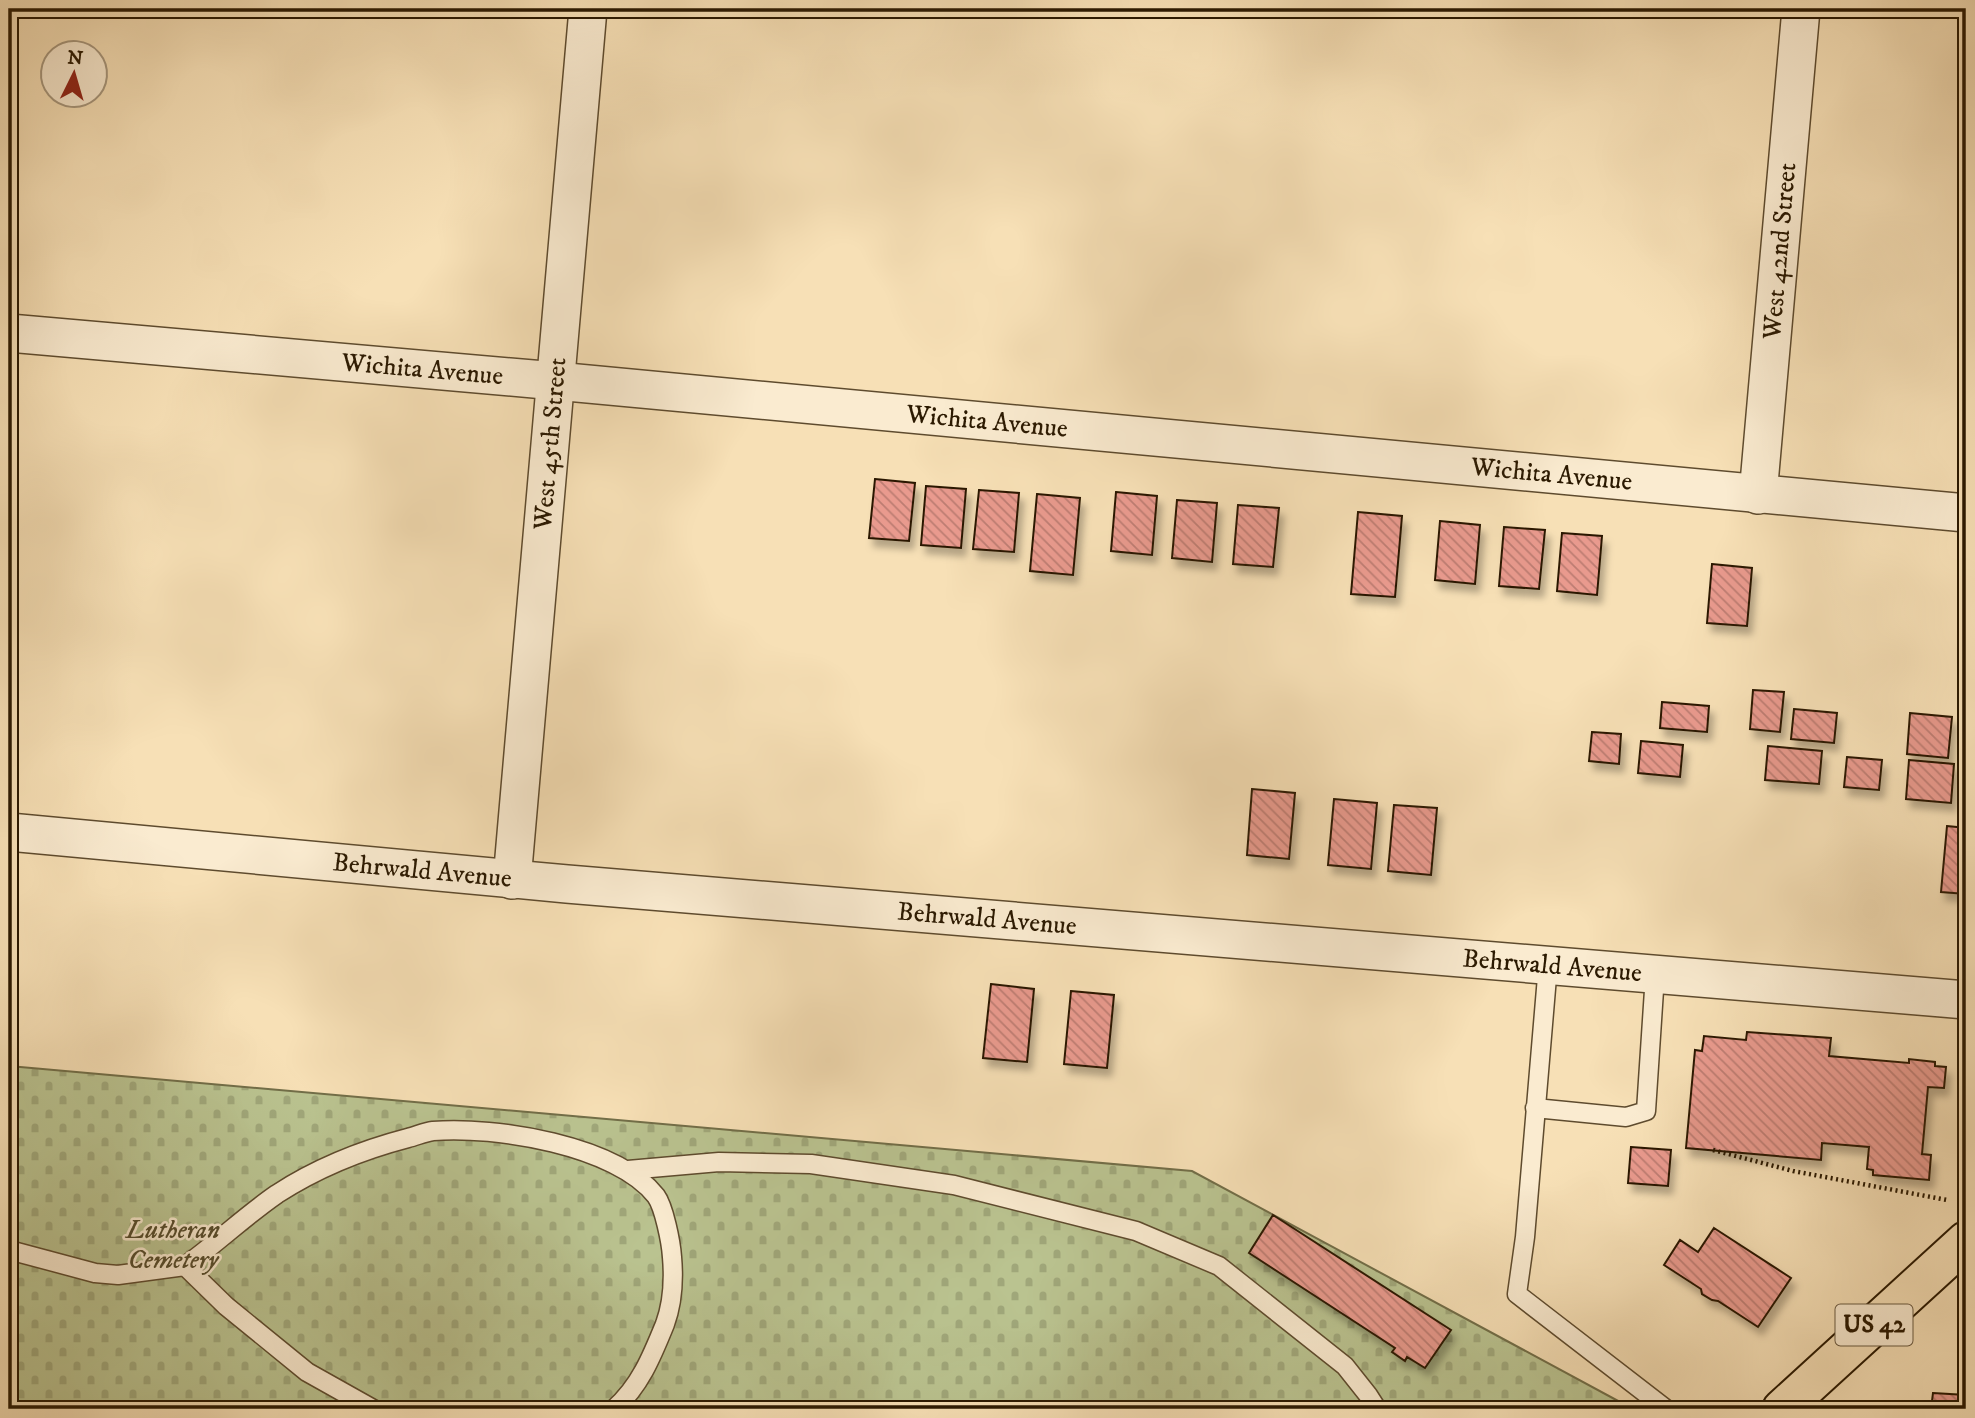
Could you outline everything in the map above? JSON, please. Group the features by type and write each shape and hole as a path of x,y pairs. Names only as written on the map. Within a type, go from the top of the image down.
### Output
{"main road":[{"name":"US 42","path":"1782,1409 1966,1241"}],"street":[{"name":"West 45th Street","path":"512,880 588,9"},
{"name":"West 42nd Street","path":"1758,495 1801,9"},
{"name":"Wichita Avenue","path":"9,333 556,381 1966,513"},
{"name":"Behrwald Avenue","path":"9,832 512,880 1966,1000"}],"lane":[{"path":"1548,965 1517,1294 1666,1409"},
{"path":"1535,1108 1626,1117 1646,1111 1655,975"},
{"path":"9,1250 70,1267 118,1275 185,1266 277,1194 320,1171 378,1146 432,1131 479,1132 578,1148 628,1170 657,1197 671,1244 674,1282 670,1310 647,1368 625,1399 614,1409"},
{"path":"628,1170 719,1162 811,1164 954,1185 1136,1231 1219,1266 1345,1366 1377,1409"},
{"path":"185,1266 226,1306 307,1372 373,1409"}],"path":[{"path":"1713,1150 1793,1171 1947,1200"}],"green space":[{"name":"Lutheran Cemetery","path":"9,1066 1192,1171 1633,1409 9,1409"}],"building":[{"path":"875,479 915,483 909,541 869,538"},
{"path":"926,486 966,489 961,548 921,545"},
{"path":"979,490 1019,493 1014,552 973,549"},
{"path":"1116,492 1157,496 1152,555 1111,551"},
{"path":"1037,494 1080,498 1073,575 1030,571"},
{"path":"1177,500 1217,503 1212,562 1172,558"},
{"path":"1238,505 1279,508 1273,567 1233,564"},
{"path":"1358,512 1402,516 1395,597 1351,594"},
{"path":"1440,521 1480,525 1475,584 1435,580"},
{"path":"1504,527 1545,530 1539,589 1499,586"},
{"path":"1562,533 1602,536 1597,595 1557,591"},
{"path":"1712,564 1752,568 1747,626 1707,623"},
{"path":"1966,574 1966,655 1959,654"},
{"path":"1753,690 1784,692 1780,732 1750,729"},
{"path":"1662,702 1709,706 1707,732 1660,728"},
{"path":"1794,709 1837,713 1834,743 1791,739"},
{"path":"1910,713 1952,717 1948,758 1907,754"},
{"path":"1592,732 1621,734 1619,764 1589,761"},
{"path":"1641,741 1683,745 1680,777 1638,773"},
{"path":"1768,746 1822,751 1819,784 1765,780"},
{"path":"1847,757 1882,760 1879,790 1844,787"},
{"path":"1909,760 1954,764 1951,803 1906,799"},
{"path":"1252,789 1295,793 1289,859 1247,855"},
{"path":"1334,799 1377,803 1371,869 1328,865"},
{"path":"1394,805 1437,808 1431,875 1388,871"},
{"path":"1947,826 1966,828 1966,894 1941,892"},
{"path":"991,984 1034,989 1027,1062 983,1058"},
{"path":"1071,991 1114,995 1107,1068 1064,1064"},
{"path":"1747,1032 1831,1038 1829,1056 1909,1063 1909,1059 1935,1062 1935,1066 1946,1067 1944,1088 1928,1087 1922,1154 1931,1155 1929,1180 1873,1175 1873,1170 1867,1169 1869,1147 1822,1143 1821,1160 1686,1148 1695,1050 1702,1051 1704,1036 1746,1040"},
{"path":"1631,1147 1671,1150 1668,1186 1628,1183"},
{"path":"1273,1215 1451,1330 1425,1368 1407,1357 1405,1361 1392,1352 1395,1348 1249,1253"},
{"path":"1714,1228 1791,1278 1758,1327 1702,1294 1701,1289 1664,1265 1680,1240 1698,1252"},
{"path":"1933,1393 1966,1395 1966,1409 1931,1409"}]}
